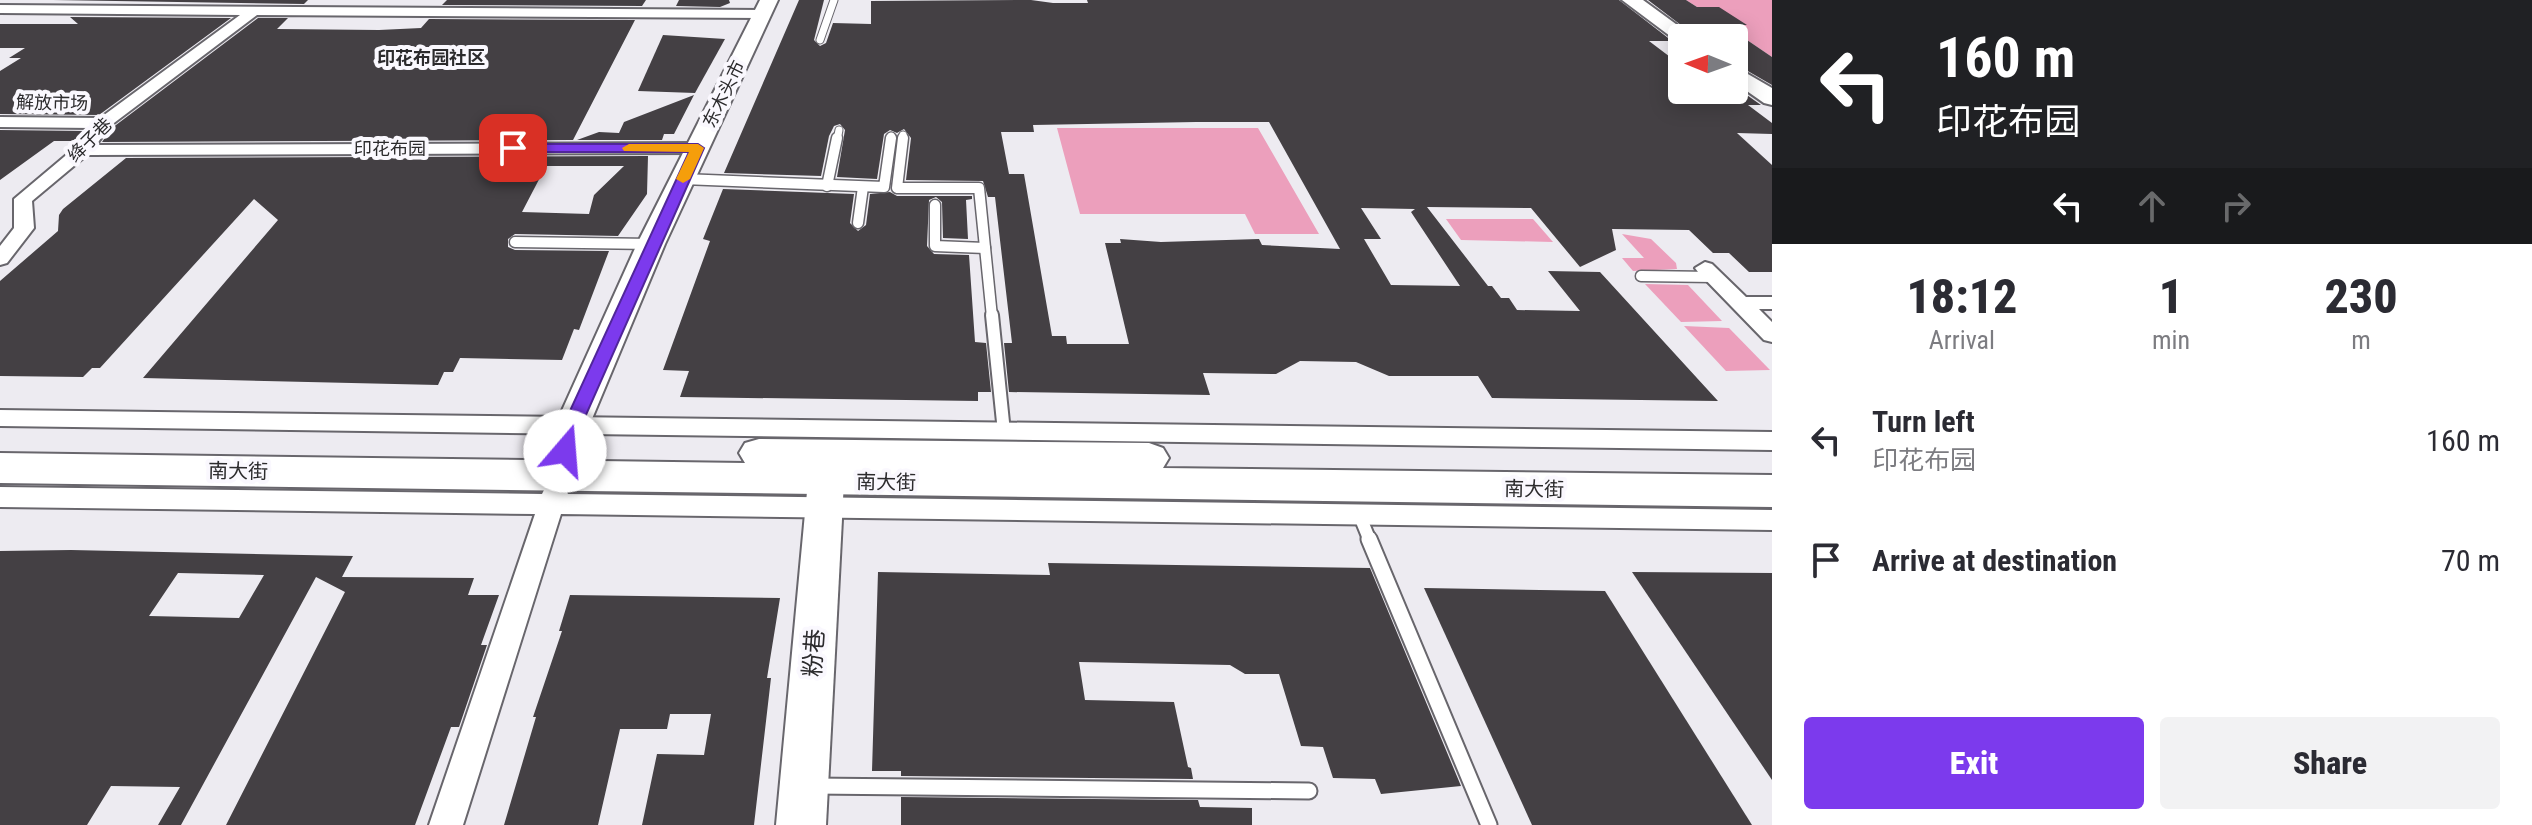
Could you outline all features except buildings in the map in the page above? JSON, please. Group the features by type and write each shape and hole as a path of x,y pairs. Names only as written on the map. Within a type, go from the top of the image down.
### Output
{"main road":[{"name":"南大街","path":"8,482 562,464 1772,466"},
{"name":"南大街","path":"562,464 826,494 1772,491"}],"street":[{"path":"0,9 252,12 306,17 325,0"},
{"path":"424,18 441,0"},
{"path":"565,19 578,0"},
{"path":"1631,0 1668,26"},
{"name":"绛子巷","path":"0,259 24,228 23,199 83,150 104,123 252,12"},
{"path":"0,23 238,22 306,17 565,19 763,13"},
{"name":"东木头市","path":"562,464 651,244 763,13"},
{"path":"1748,82 1772,98"},
{"name":"解放市场","path":"0,122 104,123"},
{"name":"印花布园","path":"83,150 698,148"},
{"path":"1709,272 1772,335"},
{"path":"1740,303 1772,303"},
{"path":"0,418 562,464 1004,432 1772,441"},
{"path":"446,825 562,464"},
{"path":"826,494 1359,514 1772,520"},
{"name":"粉巷","path":"803,806 826,494"}],"lane":[{"path":"820,40 834,0"},
{"path":"827,186 839,130"},
{"path":"903,135 897,188 979,188 1004,432"},
{"path":"683,179 884,187 891,136"},
{"path":"858,223 863,187"},
{"path":"935,205 935,246 985,248"},
{"path":"515,242 651,244"},
{"path":"1641,276 1709,272"},
{"path":"1359,514 1489,825"},
{"path":"803,806 1309,791"}],"shaded area":[{"path":"1686,0 1772,0 1772,57 1748,41 1748,24 1697,7"},
{"path":"1057,128 1258,128 1319,234 1255,234 1245,214 1080,214"},
{"path":"1446,219 1533,219 1553,242 1461,240"},
{"path":"1622,234 1651,239 1676,263 1677,269 1633,271 1622,258 1644,258"},
{"path":"1645,284 1688,285 1722,321 1681,322"},
{"path":"1684,326 1729,328 1770,370 1726,371"}],"slow traffic":[{"path":"629,148 698,148 683,179"}],"district":[{"name":"印花布园社区","path":"431,58"}],"route":[{"path":"513,148 698,148 651,244 572,426 565,451"}]}
